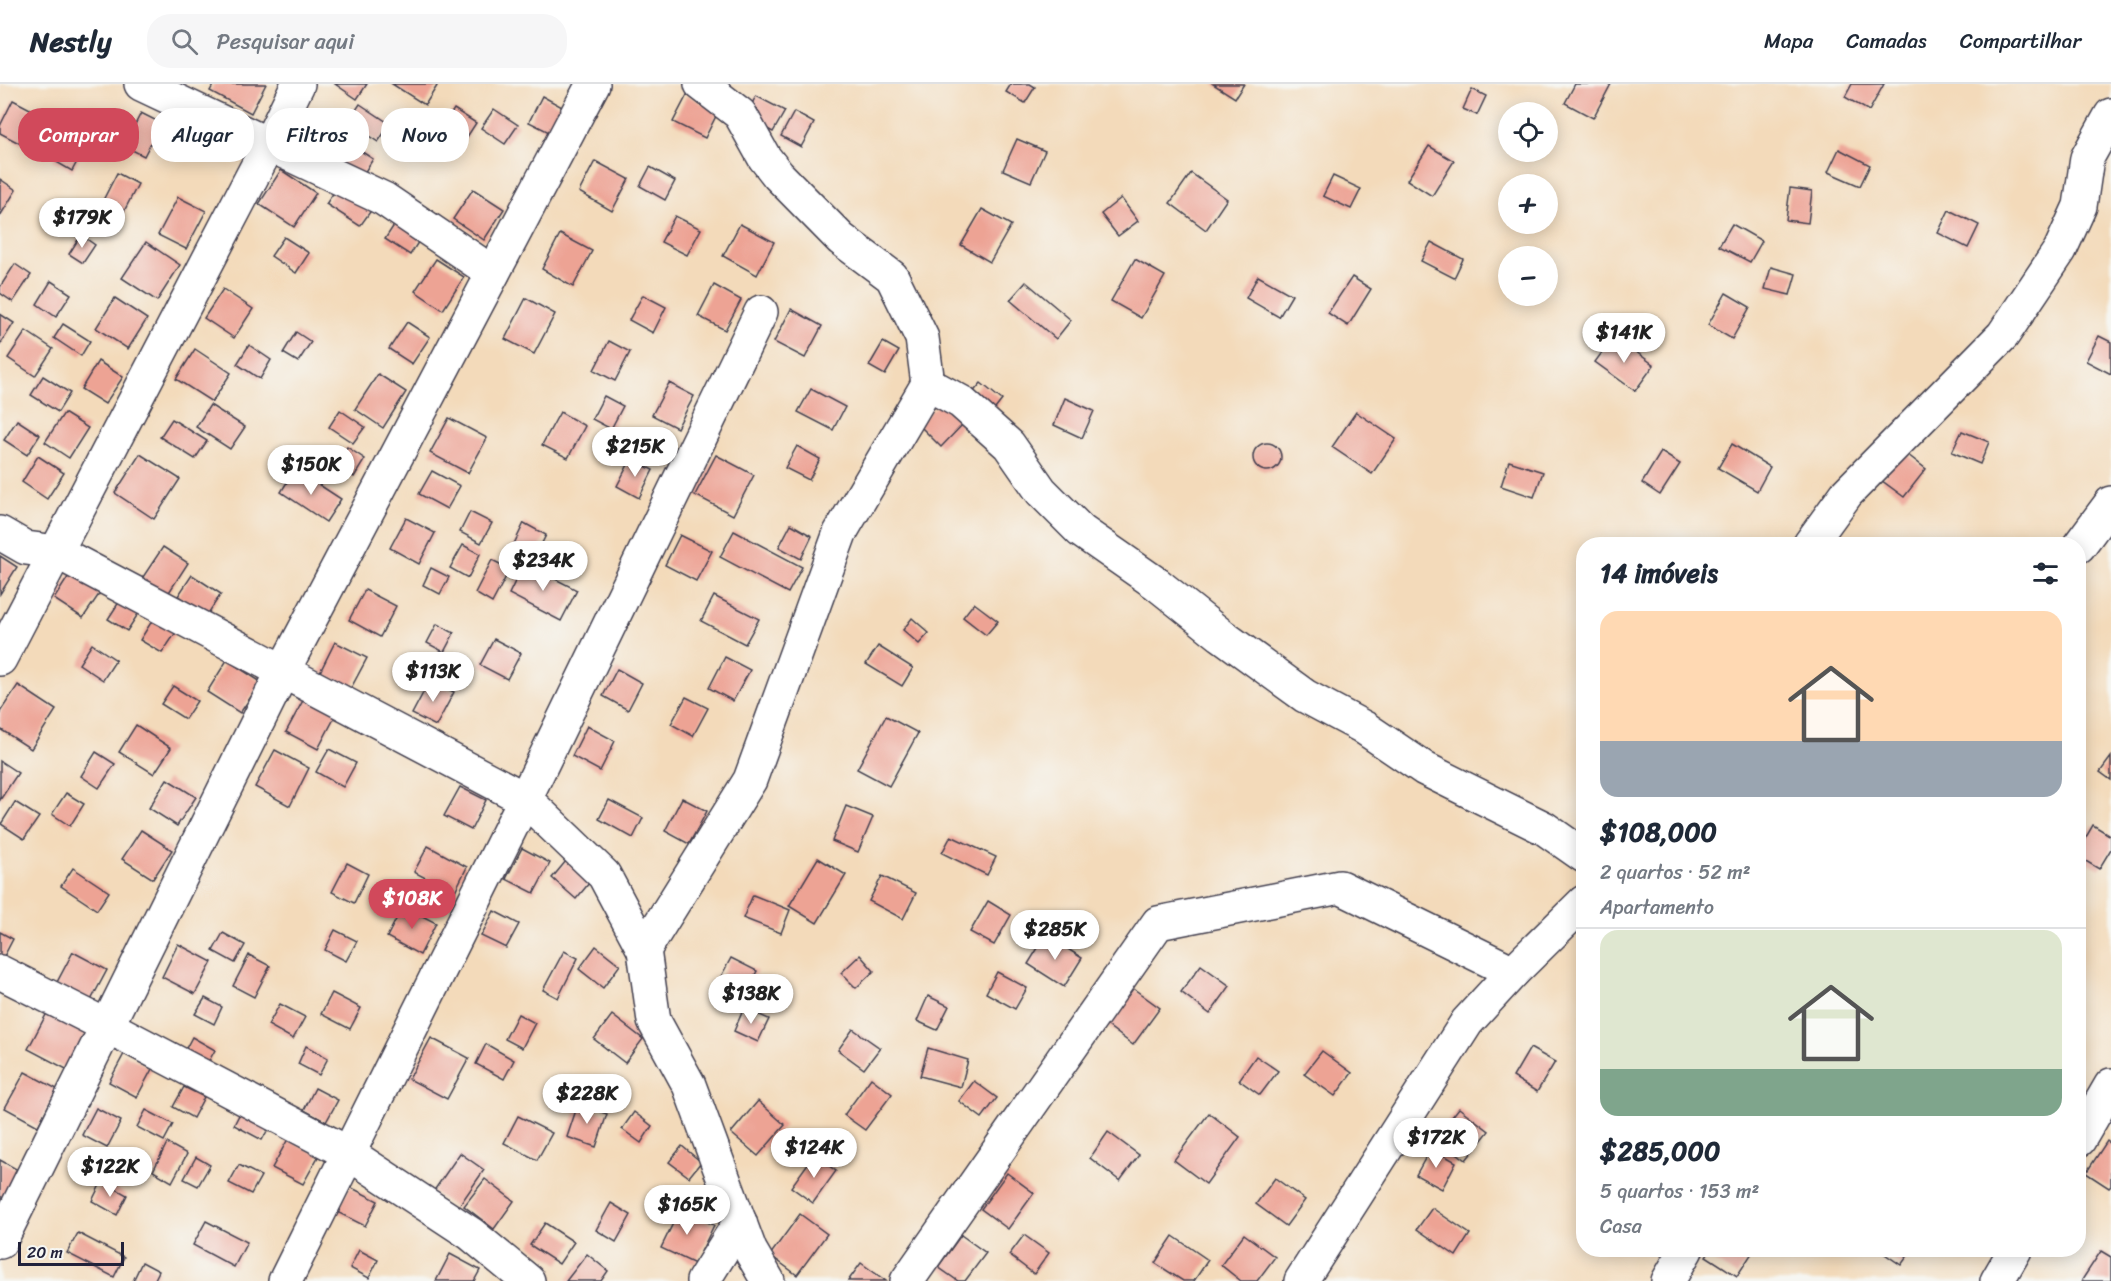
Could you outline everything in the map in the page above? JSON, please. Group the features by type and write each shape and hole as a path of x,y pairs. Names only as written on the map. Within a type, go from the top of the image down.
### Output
{"street":[{"path":"141,84 266,143"},
{"path":"286,108 298,84"},
{"path":"0,1242 283,671 593,84"},
{"path":"644,950 750,780 840,533 928,384 921,338 892,277 842,239 778,175 764,157 740,114 701,84"},
{"path":"1815,537 1847,493 2003,335 2060,250 2080,206 2087,158 2111,115"},
{"path":"0,659 266,150"},
{"path":"307,162 384,199 493,273"},
{"path":"285,1281 525,799 761,312"},
{"path":"928,384 961,402 1009,445 1041,491 1081,531 1157,584 1221,635 1305,696 1363,727 1425,769 1544,828 1576,850"},
{"path":"2086,537 2111,503"},
{"path":"0,533 26,548 57,552 525,799 604,875 644,950 654,1021 689,1085 750,1250 768,1281"},
{"path":"906,1281 1158,923 1340,887 1513,972"},
{"path":"1301,1281 1467,1022 1513,972 1576,910"},
{"path":"0,972 348,1153 471,1234 528,1281"},
{"path":"2086,1128 2111,1085"},
{"path":"703,1281 740,1222"},
{"path":"1668,1281 1682,1257"},
{"path":"1997,1281 2011,1257"}],"building":[{"path":"214,84 266,84 254,108 242,108 210,91"},
{"path":"335,84 367,84 357,99"},
{"path":"392,84 435,84 437,86 425,105"},
{"path":"1011,84 1030,84 1035,87 1025,103 1006,92"},
{"path":"1213,84 1244,84 1235,98"},
{"path":"1575,84 1611,84 1593,118 1565,103"},
{"path":"1852,84 1884,84 1869,111 1845,97"},
{"path":"1472,89 1486,96 1477,115 1463,109"},
{"path":"687,95 718,112 705,138 673,122"},
{"path":"542,96 564,108 551,133 529,122"},
{"path":"756,96 785,111 773,132 745,117"},
{"path":"13,100 28,108 18,108 18,142 0,133 0,126"},
{"path":"494,109 518,125 505,144 481,128"},
{"path":"369,110 381,118 381,138 378,142 369,136"},
{"path":"794,112 814,123 801,147 781,136"},
{"path":"141,113 151,118 151,142 144,156 139,154 139,117"},
{"path":"469,119 476,123 469,134"},
{"path":"1017,139 1045,151 1031,182 1003,170"},
{"path":"1429,146 1454,161 1432,196 1407,180"},
{"path":"1839,149 1870,165 1860,186 1828,172"},
{"path":"369,156 373,159 361,178 337,162 369,162"},
{"path":"595,161 629,179 612,211 579,192"},
{"path":"56,162 77,162 72,171"},
{"path":"650,167 675,181 665,200 640,186"},
{"path":"281,170 316,193 294,227 259,204"},
{"path":"117,173 138,184 117,225 96,214"},
{"path":"1191,173 1227,199 1206,230 1170,203"},
{"path":"1333,176 1361,189 1351,209 1323,196"},
{"path":"0,179 16,190 0,216"},
{"path":"340,183 375,205 360,226 326,204"},
{"path":"1790,188 1812,191 1808,223 1786,220"},
{"path":"473,189 504,209 484,240 453,219"},
{"path":"178,197 206,211 186,249 158,235"},
{"path":"1121,198 1138,221 1118,236 1101,214"},
{"path":"982,209 1011,225 990,262 961,245"},
{"path":"1949,210 1979,225 1968,248 1938,233"},
{"path":"675,216 701,229 687,255 661,242"},
{"path":"398,219 422,236 410,255 385,239"},
{"path":"740,224 774,242 757,275 723,256"},
{"path":"1732,224 1762,241 1750,262 1719,246"},
{"path":"560,234 592,251 573,287 542,269"},
{"path":"81,235 95,245 83,263 69,254"},
{"path":"284,237 309,253 296,273 271,256"},
{"path":"146,242 180,265 157,301 122,278"},
{"path":"1431,242 1463,259 1454,278 1421,261"},
{"path":"436,259 464,277 443,310 415,291"},
{"path":"1135,259 1165,276 1141,318 1111,301"},
{"path":"15,264 31,275 13,302 0,293 0,287"},
{"path":"1771,267 1796,274 1790,295 1765,289"},
{"path":"1258,276 1292,295 1279,317 1246,298"},
{"path":"1352,277 1371,289 1348,326 1328,313"},
{"path":"51,281 71,294 56,317 37,304"},
{"path":"1026,282 1071,320 1056,339 1010,300"},
{"path":"714,285 741,300 725,330 698,316"},
{"path":"223,289 253,309 234,338 204,318"},
{"path":"1726,293 1750,307 1732,339 1708,325"},
{"path":"643,295 666,307 653,333 629,320"},
{"path":"115,298 147,319 128,349 96,328"},
{"path":"526,298 555,314 534,354 505,339"},
{"path":"791,309 822,326 805,358 774,342"},
{"path":"0,314 14,323 0,345"},
{"path":"407,322 430,337 412,364 389,349"},
{"path":"63,324 90,341 81,356 54,338"},
{"path":"26,331 53,349 35,376 8,358"},
{"path":"296,332 311,342 298,362 283,353"},
{"path":"1614,336 1654,365 1635,391 1595,362"},
{"path":"2099,336 2111,342 2111,374 2086,361"},
{"path":"609,341 630,352 615,381 594,370"},
{"path":"883,342 899,351 885,375 869,366"},
{"path":"249,345 271,360 260,379 237,364"},
{"path":"195,349 231,373 212,402 176,379"},
{"path":"98,361 123,377 105,404 81,389"},
{"path":"378,374 406,392 383,428 355,409"},
{"path":"43,376 70,393 58,412 31,395"},
{"path":"669,383 694,396 677,428 652,415"},
{"path":"981,383 1002,400 992,413 970,396"},
{"path":"811,389 845,407 833,430 798,412"},
{"path":"604,396 623,406 611,429 592,419"},
{"path":"1065,398 1094,411 1082,438 1054,425"},
{"path":"940,402 963,424 941,447 918,424"},
{"path":"210,405 245,427 230,449 196,427"},
{"path":"340,410 365,427 353,443 329,427"},
{"path":"560,412 585,426 568,458 542,445"},
{"path":"1356,412 1396,439 1372,474 1332,447"},
{"path":"64,413 88,428 69,458 45,442"},
{"path":"449,418 487,438 468,473 430,453"},
{"path":"172,419 207,441 195,459 160,437"},
{"path":"17,420 40,435 27,455 4,440"},
{"path":"1962,431 1989,442 1980,464 1952,452"},
{"path":"1267,443 1277,447 1281,457 1277,467 1267,471 1257,467 1253,457 1257,447"},
{"path":"1732,444 1770,467 1757,491 1718,468"},
{"path":"797,446 820,459 809,480 785,468"},
{"path":"347,447 365,459 354,477 335,465"},
{"path":"1903,451 1926,469 1904,497 1881,480"},
{"path":"1661,452 1680,464 1660,495 1642,483"},
{"path":"140,454 180,479 154,519 115,493"},
{"path":"716,455 754,475 733,515 695,495"},
{"path":"38,456 64,473 47,499 22,482"},
{"path":"631,459 653,470 639,498 617,486"},
{"path":"1509,461 1543,472 1534,497 1501,486"},
{"path":"295,469 341,499 326,522 281,492"},
{"path":"432,471 460,486 447,509 419,494"},
{"path":"470,512 492,523 481,543 460,532"},
{"path":"406,518 435,533 419,564 390,548"},
{"path":"524,523 546,535 535,557 513,546"},
{"path":"791,524 812,536 801,559 779,547"},
{"path":"734,531 802,567 788,593 720,557"},
{"path":"680,535 712,551 696,581 665,565"},
{"path":"463,545 480,554 468,578 450,568"},
{"path":"163,547 188,563 166,597 141,580"},
{"path":"0,556 17,567 0,594"},
{"path":"492,560 510,569 492,603 475,593"},
{"path":"524,563 577,590 561,621 509,594"},
{"path":"431,568 449,577 440,594 423,585"},
{"path":"72,571 102,590 83,618 54,599"},
{"path":"192,575 221,594 207,615 178,596"},
{"path":"365,590 396,606 380,637 349,620"},
{"path":"123,596 142,608 127,631 108,619"},
{"path":"714,596 759,619 745,644 701,621"},
{"path":"974,603 998,621 986,635 963,617"},
{"path":"157,613 179,628 162,653 140,640"},
{"path":"912,618 929,633 919,644 903,630"},
{"path":"437,624 454,633 444,652 427,643"},
{"path":"494,639 521,653 507,679 480,665"},
{"path":"335,642 367,658 351,688 320,672"},
{"path":"92,644 116,660 103,680 79,664"},
{"path":"878,646 913,668 902,686 866,664"},
{"path":"725,657 750,670 733,701 709,688"},
{"path":"227,660 261,682 240,713 207,692"},
{"path":"617,669 642,683 628,710 603,696"},
{"path":"430,680 454,692 436,726 412,714"},
{"path":"18,685 56,710 31,749 0,729 0,712"},
{"path":"173,686 197,701 185,719 161,704"},
{"path":"306,695 338,711 318,749 286,732"},
{"path":"686,697 708,708 693,736 671,724"},
{"path":"886,716 918,733 889,786 857,769"},
{"path":"136,725 171,748 154,774 119,752"},
{"path":"587,726 615,741 600,771 572,756"},
{"path":"329,749 356,763 343,787 316,772"},
{"path":"275,750 309,768 290,806 255,787"},
{"path":"96,752 115,764 99,788 81,776"},
{"path":"2111,757 2111,780 2100,772"},
{"path":"0,761 18,773 0,800"},
{"path":"167,779 196,797 177,826 149,808"},
{"path":"460,787 486,800 471,830 444,816"},
{"path":"66,793 84,804 70,826 52,814"},
{"path":"682,798 707,811 689,844 665,831"},
{"path":"609,800 643,818 633,838 599,819"},
{"path":"15,802 39,817 24,839 1,824"},
{"path":"846,806 873,817 858,852 832,841"},
{"path":"2093,825 2111,836 2111,849 2099,869 2086,861 2086,837"},
{"path":"141,830 172,850 153,879 122,859"},
{"path":"951,836 996,857 987,875 942,853"},
{"path":"428,846 467,867 454,893 414,872"},
{"path":"522,848 550,863 534,893 506,879"},
{"path":"818,858 846,875 817,923 789,906"},
{"path":"566,861 590,882 576,899 552,878"},
{"path":"347,863 368,874 354,903 332,892"},
{"path":"73,868 109,892 97,910 61,886"},
{"path":"882,876 916,893 903,919 869,901"},
{"path":"753,895 790,910 781,933 743,918"},
{"path":"988,901 1011,915 994,945 970,932"},
{"path":"403,906 436,923 420,955 387,937"},
{"path":"494,911 519,924 506,948 481,936"},
{"path":"335,930 357,941 346,961 325,950"},
{"path":"0,932 13,939 0,964"},
{"path":"223,933 245,945 235,963 213,951"},
{"path":"1046,935 1082,958 1064,987 1028,964"},
{"path":"178,944 212,962 195,994 162,977"},
{"path":"596,946 620,965 603,988 579,969"},
{"path":"564,951 578,958 558,998 543,990"},
{"path":"73,952 107,970 89,1004 55,986"},
{"path":"249,955 270,966 254,997 233,986"},
{"path":"860,955 874,971 856,988 841,973"},
{"path":"731,958 757,971 744,996 718,982"},
{"path":"1201,965 1230,986 1210,1014 1181,992"},
{"path":"997,972 1027,988 1015,1009 986,993"},
{"path":"1127,984 1160,1008 1133,1045 1100,1020"},
{"path":"332,993 361,1008 350,1029 321,1014"},
{"path":"928,996 949,1006 937,1030 917,1021"},
{"path":"205,998 222,1007 214,1024 195,1014"},
{"path":"280,1004 305,1017 293,1039 268,1025"},
{"path":"744,1008 769,1019 758,1042 734,1031"},
{"path":"48,1011 87,1032 68,1070 28,1049"},
{"path":"518,1014 535,1023 522,1048 505,1039"},
{"path":"612,1015 643,1039 625,1063 594,1039"},
{"path":"853,1029 880,1048 864,1069 838,1050"},
{"path":"192,1037 215,1050 205,1068 182,1056"},
{"path":"431,1038 469,1058 447,1099 409,1079"},
{"path":"486,1044 514,1060 504,1079 476,1064"},
{"path":"306,1046 328,1058 319,1075 298,1064"},
{"path":"928,1048 968,1060 961,1087 920,1076"},
{"path":"1530,1048 1555,1062 1537,1092 1513,1077"},
{"path":"1322,1051 1352,1073 1335,1096 1304,1074"},
{"path":"124,1054 152,1069 137,1097 109,1082"},
{"path":"1256,1056 1278,1071 1260,1095 1239,1080"},
{"path":"25,1072 57,1089 38,1126 5,1108"},
{"path":"871,1078 892,1094 865,1130 844,1115"},
{"path":"974,1081 997,1098 982,1118 959,1101"},
{"path":"184,1087 204,1097 193,1118 173,1107"},
{"path":"315,1088 338,1100 326,1122 304,1110"},
{"path":"758,1101 785,1125 758,1156 731,1133"},
{"path":"578,1104 607,1114 596,1147 567,1137"},
{"path":"243,1107 272,1122 262,1140 234,1125"},
{"path":"96,1108 121,1121 107,1148 82,1135"},
{"path":"1459,1108 1489,1131 1466,1160 1436,1137"},
{"path":"146,1110 173,1124 164,1141 137,1127"},
{"path":"634,1112 652,1126 641,1143 622,1129"},
{"path":"1209,1113 1240,1137 1206,1184 1174,1160"},
{"path":"518,1116 552,1133 537,1160 504,1143"},
{"path":"1108,1132 1139,1155 1120,1181 1090,1158"},
{"path":"288,1139 319,1155 303,1184 272,1168"},
{"path":"2107,1141 2111,1144 2111,1186 2109,1188 2086,1173"},
{"path":"167,1143 187,1154 172,1182 153,1171"},
{"path":"682,1146 701,1162 689,1177 669,1162"},
{"path":"1431,1148 1456,1162 1442,1189 1416,1175"},
{"path":"460,1153 484,1170 457,1209 433,1192"},
{"path":"814,1155 836,1171 813,1203 791,1187"},
{"path":"196,1157 210,1165 198,1186 184,1179"},
{"path":"0,1160 18,1170 3,1198 0,1196"},
{"path":"239,1165 261,1176 251,1194 229,1183"},
{"path":"1007,1173 1034,1193 1008,1229 981,1209"},
{"path":"1275,1178 1305,1200 1286,1226 1256,1204"},
{"path":"485,1179 514,1201 494,1229 464,1206"},
{"path":"102,1181 127,1195 117,1215 92,1201"},
{"path":"350,1187 378,1201 365,1226 337,1212"},
{"path":"611,1203 631,1215 616,1242 596,1230"},
{"path":"1432,1208 1470,1234 1456,1256 1417,1229"},
{"path":"680,1209 714,1225 695,1264 661,1248"},
{"path":"800,1214 827,1234 797,1275 770,1255"},
{"path":"206,1221 247,1242 234,1267 193,1245"},
{"path":"545,1223 574,1242 559,1264 530,1245"},
{"path":"78,1233 124,1257 114,1277 67,1253"},
{"path":"1244,1234 1275,1257 1257,1281 1241,1281 1221,1265"},
{"path":"961,1235 986,1253 965,1281 958,1281 938,1267"},
{"path":"1024,1235 1049,1253 1034,1274 1009,1255"},
{"path":"1173,1236 1208,1260 1194,1281 1183,1281 1155,1263"},
{"path":"359,1250 378,1260 369,1278 350,1268"},
{"path":"2101,1251 2111,1257 2111,1281 2083,1281 2082,1280"},
{"path":"450,1254 480,1270 474,1281 436,1281"},
{"path":"587,1254 608,1271 601,1281 566,1281"},
{"path":"1708,1257 1749,1257 1737,1276"},
{"path":"1889,1257 1907,1257 1901,1265"},
{"path":"142,1262 159,1271 154,1281 133,1281"},
{"path":"861,1263 886,1281 848,1281"}]}
